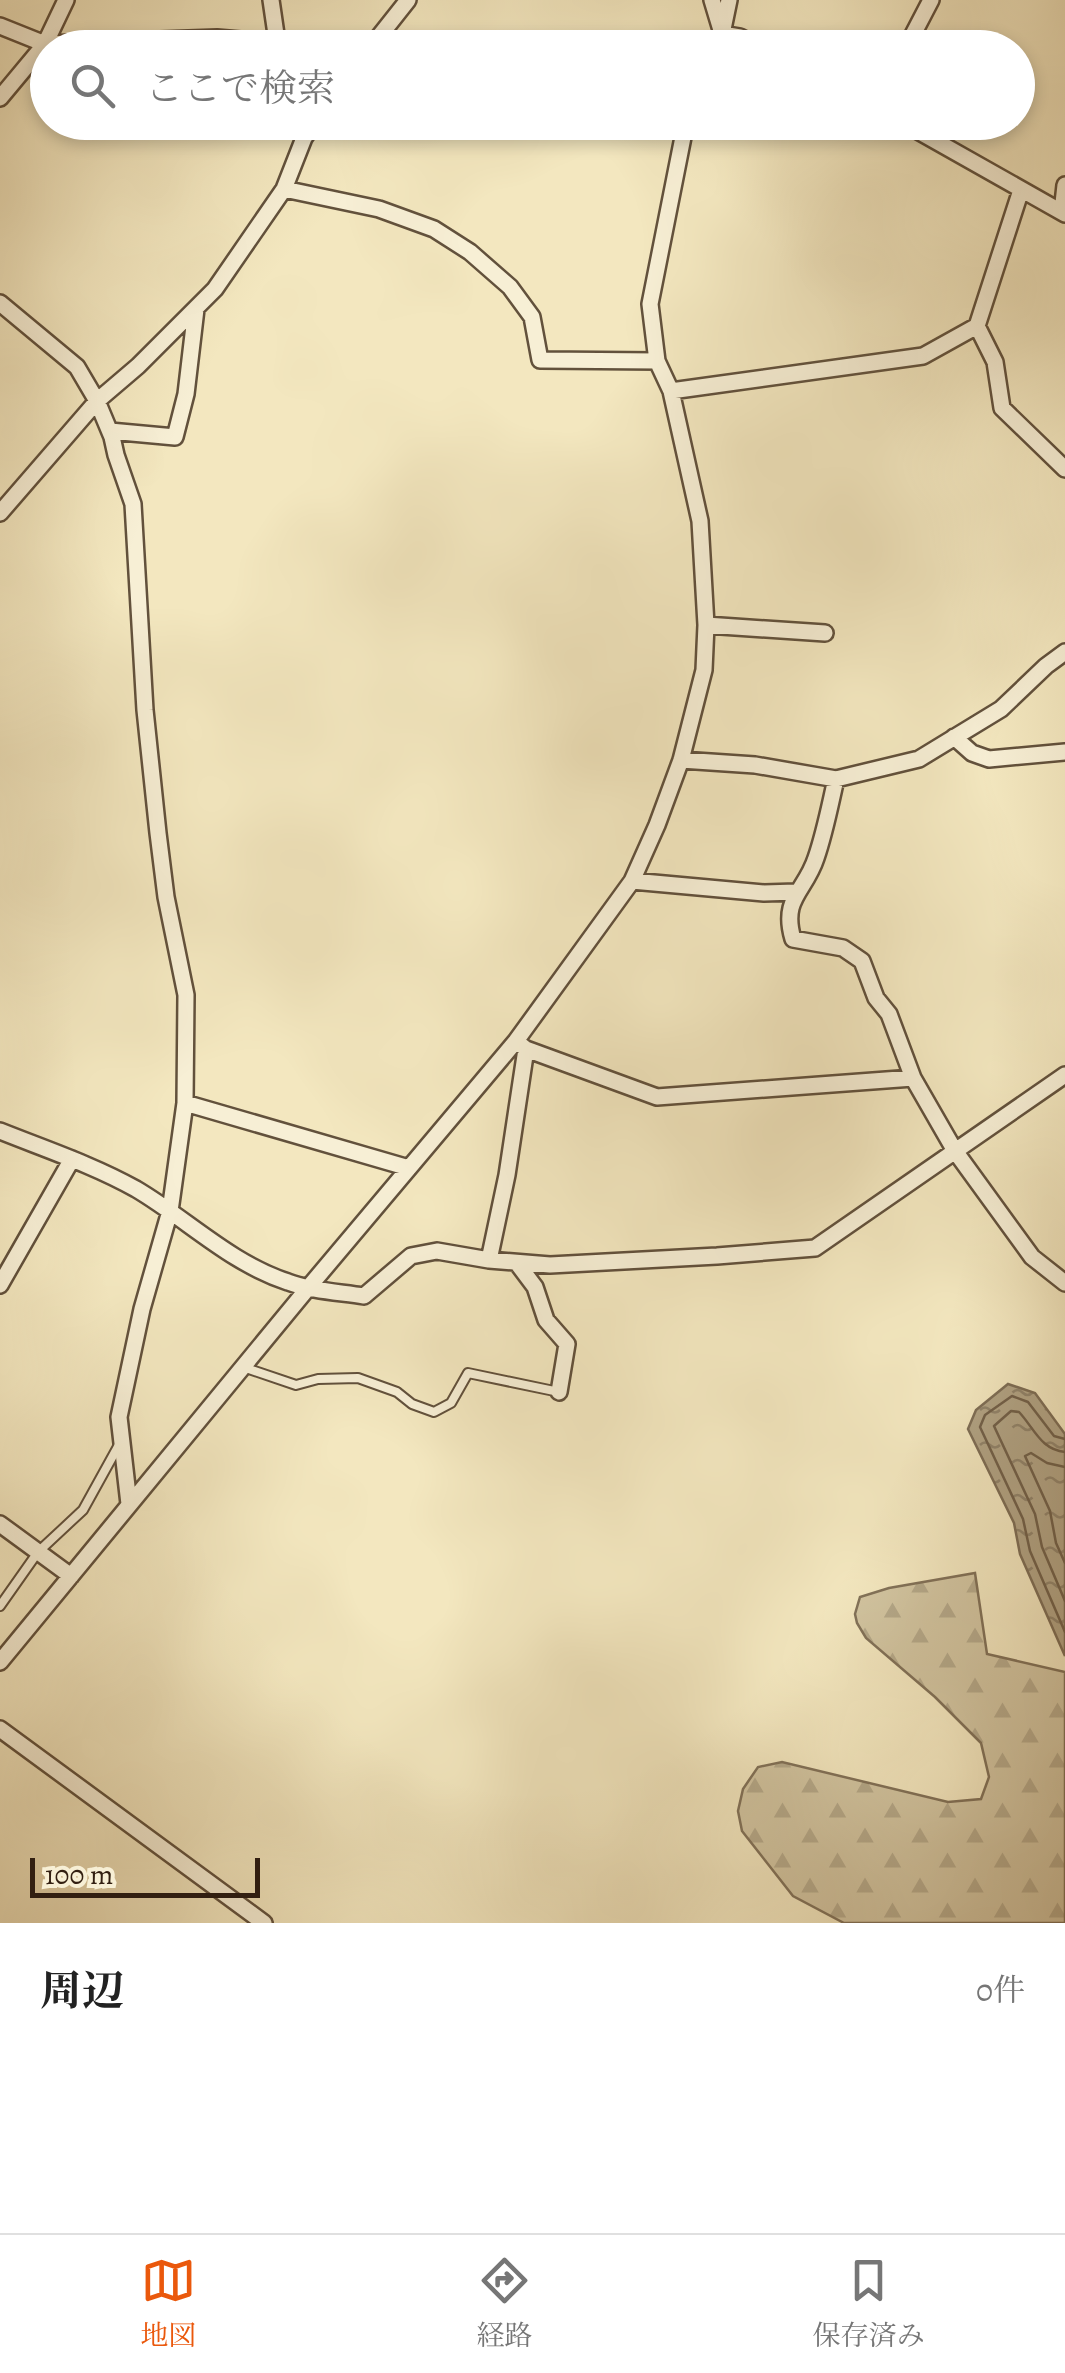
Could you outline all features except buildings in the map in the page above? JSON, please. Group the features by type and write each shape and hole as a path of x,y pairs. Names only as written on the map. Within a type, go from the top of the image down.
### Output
{"street":[{"path":"52,30 66,0"},
{"path":"271,0 277,30"},
{"path":"383,30 408,0"},
{"path":"712,0 716,30"},
{"path":"721,30 729,0"},
{"path":"915,30 931,0"},
{"path":"0,26 30,38"},
{"path":"0,98 30,62"},
{"path":"4,504 97,401 196,310 232,267 284,189 298,140"},
{"path":"0,1662 409,1168 521,1045 632,881 657,826 681,760 704,670 706,626 700,520 671,391 657,361 650,304 682,140"},
{"path":"934,140 1064,213 1065,185"},
{"path":"284,189 379,208 434,229 470,252 510,288 532,317 540,360 657,361"},
{"path":"671,391 923,356 977,326 1021,190"},
{"path":"0,303 77,367 110,431 133,504 145,710 156,816 166,898 186,995 185,1104 170,1212 142,1309 120,1417 129,1504"},
{"path":"110,431 175,437 186,394 196,310"},
{"path":"977,326 995,362 1002,408 1065,469"},
{"path":"706,626 824,633"},
{"path":"681,760 755,765 836,779 919,759 1001,709 1065,652"},
{"path":"954,738 972,754 990,759 1065,752"},
{"path":"836,779 816,860 796,892 788,921 793,939 843,948 862,961 876,998 889,1014 913,1078 955,1151 1032,1257 1065,1283"},
{"path":"632,881 764,893 796,892"},
{"path":"521,1045 658,1096 913,1078"},
{"path":"489,1260 507,1175 521,1045"},
{"path":"0,1131 134,1188 256,1269 308,1288 364,1296 411,1256 438,1251 550,1266 815,1248 1065,1076"},
{"path":"185,1104 409,1168"},
{"path":"0,1284 72,1160"},
{"path":"517,1264 536,1287 546,1320 568,1344 559,1392"},
{"path":"0,1524 71,1576"},
{"path":"0,1729 264,1923"}],"lane":[{"path":"243,1367 296,1385 358,1378 397,1392 412,1404 434,1412 452,1403 468,1373 559,1392"},
{"path":"0,1606 38,1552 83,1510 122,1439"}],"green space":[{"path":"975,1573 987,1654 1065,1672 1065,1923 844,1923 793,1896 742,1831 738,1811 743,1789 758,1767 782,1762 948,1802 981,1799 989,1777 981,1743 866,1638 855,1614 860,1597"}],"water":[{"path":"1008,1384 1035,1393 1065,1434 1065,1656 1020,1554 1014,1523 968,1429 976,1410"}]}
